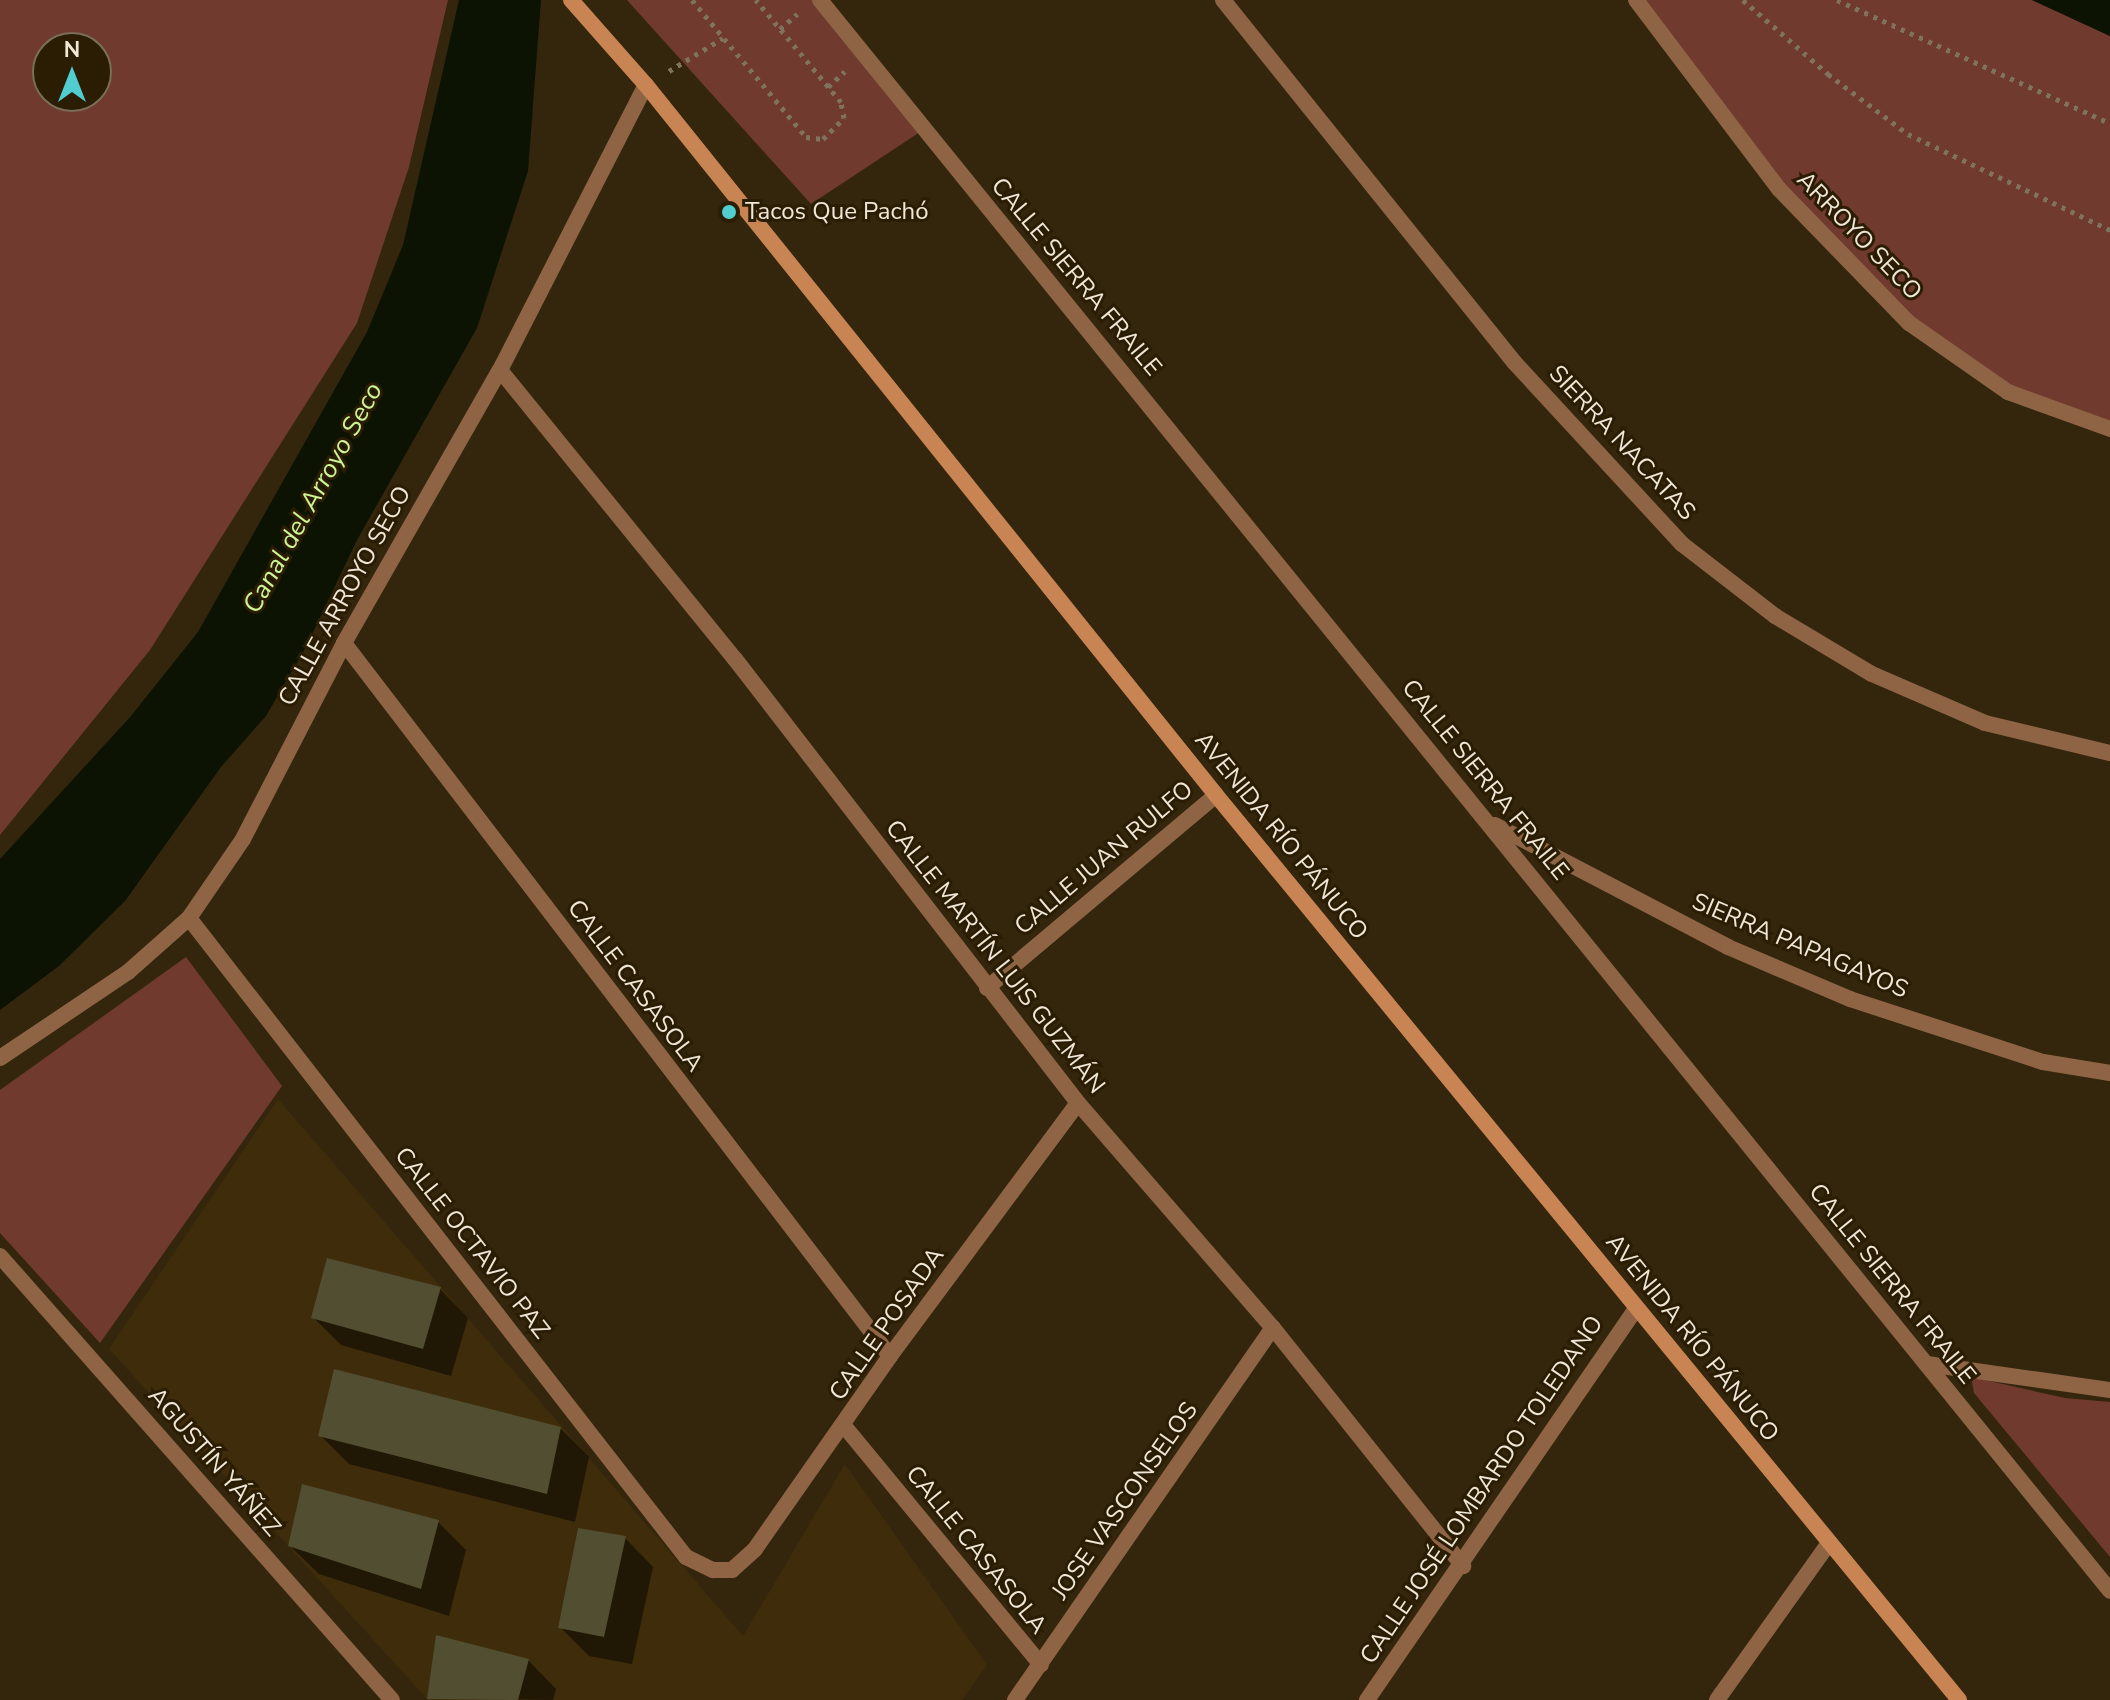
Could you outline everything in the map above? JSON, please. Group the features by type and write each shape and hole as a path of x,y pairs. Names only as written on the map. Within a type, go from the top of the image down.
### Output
{"street":[{"name":"CALLE SIERRA FRAILE","path":"820,0 2110,1591"},
{"name":"SIERRA NACATAS","path":"1223,0 1514,362 1682,544 1775,616 1872,674 1985,723 2110,753"},
{"name":"ARROYO SECO","path":"1636,0 1779,189 1909,323 2008,392 2110,429"},
{"name":"AVENIDA RÍO PÁNUCO","path":"572,1 646,85 1216,795 1959,1700"},
{"name":"CALLE ARROYO SECO","path":"0,1058 128,972 189,918 243,839 344,643 500,370 646,85"},
{"name":"CALLE MARTÍN LUIS GUZMÁN","path":"500,370 735,659 1078,1103 1273,1328 1463,1566"},
{"name":"CALLE CASASOLA","path":"344,643 890,1356"},
{"name":"CALLE JUAN RULFO","path":"987,988 1216,795"},
{"name":"SIERRA PAPAGAYOS","path":"1487,821 1728,947 1850,999 2043,1062 2110,1073"},
{"name":"CALLE OCTAVIO PAZ","path":"189,918 686,1557 702,1568 732,1570"},
{"name":"CALLE POSADA","path":"732,1570 755,1549 845,1427 890,1356 1078,1103"},
{"name":"AGUSTÍN YÁÑEZ","path":"0,1256 392,1700"},
{"name":"CALLE JOSÉ LOMBARDO TOLEDANO","path":"1367,1700 1463,1566 1636,1308"},
{"name":"JOSE VASCONSELOS","path":"1015,1700 1273,1328"},
{"path":"1927,1364 2110,1390"},
{"name":"CALLE CASASOLA","path":"845,1427 1041,1665"},
{"path":"1717,1700 1829,1543"}],"path":[{"path":"692,0 806,137 823,139 844,118 841,102 756,0"},
{"path":"1743,0 1828,74 1908,134 2110,230"},
{"path":"1837,0 2110,123"},
{"path":"646,85 723,38"}],"shaded area":[{"path":"0,0 448,0 409,167 357,323 150,650 0,835"},
{"path":"627,0 820,0 923,130 811,204"},
{"path":"1636,0 2032,0 2110,36 2110,429 2008,392 1909,323 1801,213"},
{"path":"186,957 282,1086 100,1343 0,1233 0,1090"},
{"path":"278,1099 743,1636 845,1464 987,1665 962,1700 428,1700 109,1349"},
{"path":"1971,1377 2065,1398 2110,1402 2110,1557 1974,1393"}],"water":[{"name":"Canal del Arroyo Seco","path":"459,0 541,0 528,171 477,328 357,540 306,647 266,716 221,767 125,901 59,966 0,1010 0,859 131,716 198,632 367,332 403,245"},
{"path":"2032,0 2110,0 2110,36"}],"building":[{"path":"327,1258 441,1287 423,1349 311,1318"},
{"path":"334,1369 561,1427 547,1494 318,1436"},
{"path":"302,1484 439,1520 421,1589 288,1546"},
{"path":"578,1528 626,1536 604,1637 558,1628"},
{"path":"436,1635 529,1659 518,1700 427,1699"}],"place":[{"name":"Tacos Que Pachó","path":"729,212"}]}
